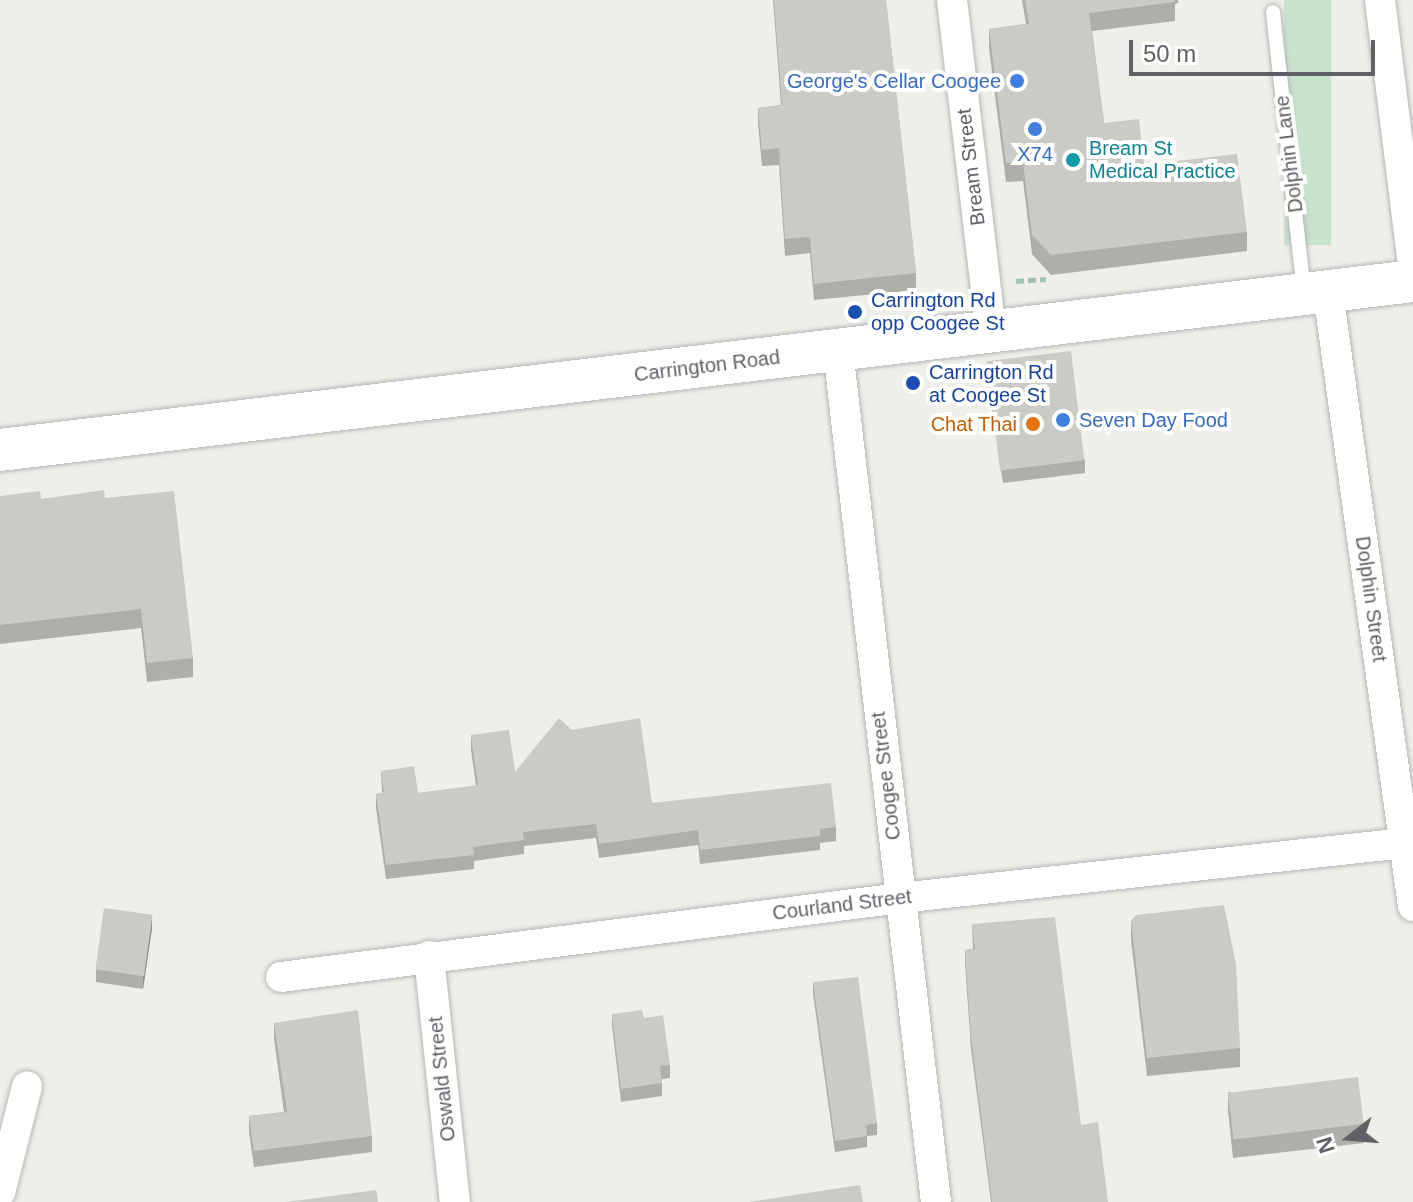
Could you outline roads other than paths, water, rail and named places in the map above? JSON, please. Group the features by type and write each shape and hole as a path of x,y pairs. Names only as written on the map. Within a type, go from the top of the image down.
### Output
{"main road":[{"name":"Carrington Road","path":"0,450 1413,281"}],"street":[{"name":"Bream Street","path":"952,0 991,333"},
{"path":"1380,0 1413,266"},
{"name":"Dolphin Street","path":"1317,294 1413,906"},
{"name":"Coogee Street","path":"838,350 936,1202"},
{"name":"Courland Street","path":"281,977 900,898 1405,843"},
{"name":"Oswald Street","path":"429,956 455,1202"},
{"path":"0,1193 27,1086"}],"lane":[{"name":"Dolphin Lane","path":"1273,12 1317,294"}],"place":[{"name":"George's Cellar Coogee","path":"1017,81"},
{"name":"X74","path":"1035,129"},
{"name":"Bream St Medical Practice","path":"1073,160"},
{"name":"Carrington Rd opp Coogee St","path":"855,312"},
{"name":"Carrington Rd at Coogee St","path":"913,383"},
{"name":"Seven Day Food","path":"1063,420"},
{"name":"Chat Thai","path":"1033,424"}]}
